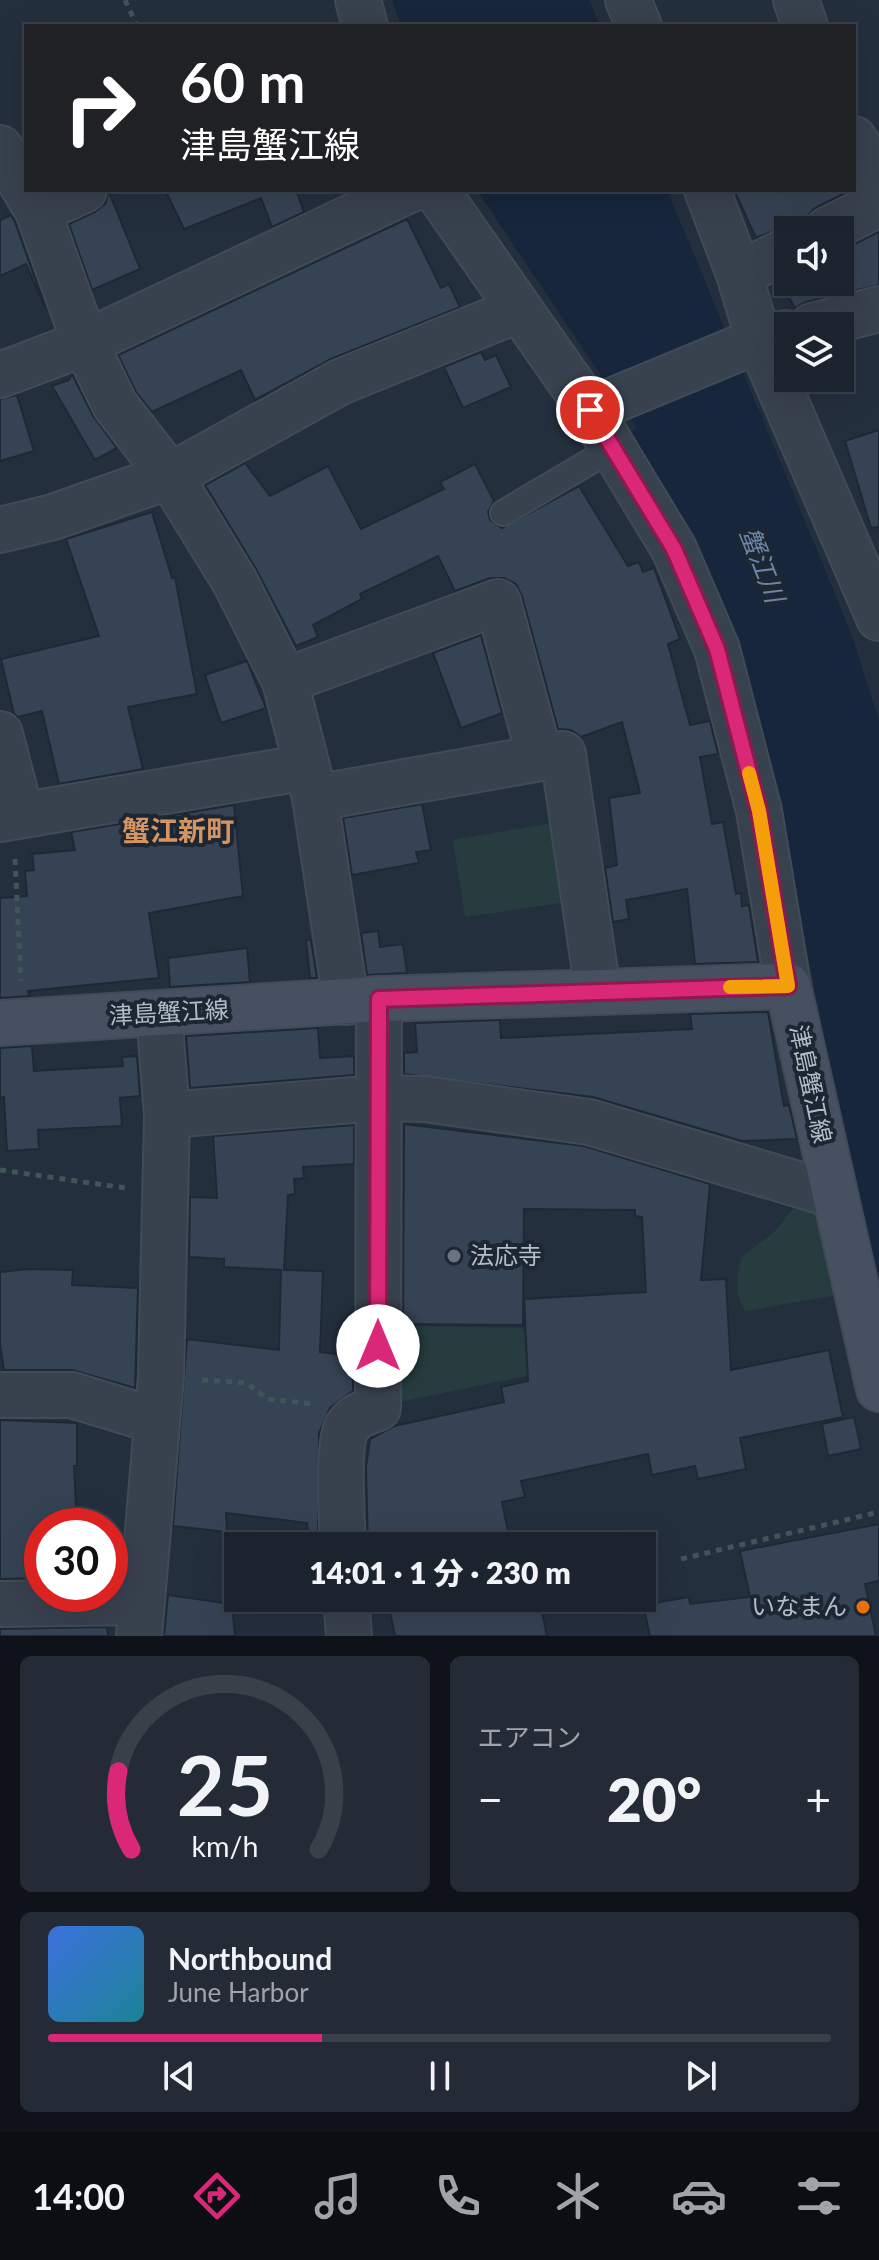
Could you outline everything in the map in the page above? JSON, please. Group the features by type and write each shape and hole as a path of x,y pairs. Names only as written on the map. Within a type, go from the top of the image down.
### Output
{"main road":[{"name":"津島蟹江線","path":"12,1022 363,1001 788,986 879,1389"}],"street":[{"path":"358,0 364,24"},
{"path":"628,0 638,24"},
{"path":"796,0 804,24"},
{"path":"856,142 879,180"},
{"path":"0,148 24,188"},
{"path":"27,192 38,211 85,343 115,405 170,476 235,582 285,681 363,1001 379,1098 378,1408 356,1416 345,1430 342,1532"},
{"path":"38,211 80,192"},
{"path":"0,375 85,343 405,192"},
{"path":"437,192 518,310 597,408 613,448 674,549 717,649 759,811 788,986"},
{"path":"708,192 739,274 773,336 877,604"},
{"path":"854,216 879,204"},
{"path":"739,274 774,257"},
{"path":"854,315 879,309"},
{"path":"0,530 53,517 170,476 340,382 518,310"},
{"path":"597,408 773,336"},
{"path":"285,681 498,602 540,758"},
{"path":"0,734 11,817 563,754 598,992"},
{"path":"0,1604 139,1619 161,1377 167,1115 159,1014"},
{"path":"167,1115 379,1098 425,1099 589,1122 834,1195"},
{"path":"0,1395 72,1395 157,1421"},
{"path":"347,1612 349,1636"}],"lane":[{"path":"503,513 613,448"}],"path":[{"path":"125,0 136,24"},
{"path":"11,817 12,1022"},
{"path":"0,1170 165,1192"},
{"path":"161,1377 247,1383 267,1399 345,1408 356,1416"},
{"path":"681,1559 879,1512"}],"green space":[{"path":"564,821 574,901 465,917 453,840"},
{"path":"815,1199 837,1295 745,1311 738,1292 741,1258 772,1234 800,1203"},
{"path":"389,1326 522,1328 524,1335 549,1333 623,1356 394,1403"}],"water":[{"path":"392,0 589,0 599,24 400,24"},
{"name":"蟹江川","path":"478,192 668,192 853,639 879,721 879,1292 848,1162 783,828 721,597 700,549 628,435 636,428 614,386 602,377"}],"building":[{"path":"109,192 140,269 92,290 69,224 105,204"},
{"path":"166,192 297,192 304,212 272,227 261,198 184,229"},
{"path":"735,192 847,192 815,208 807,216 774,216 774,231 756,238"},
{"path":"11,215 46,310 26,264 0,276 0,220"},
{"path":"407,219 441,288 449,284 460,307 331,359 255,400 241,370 152,412 136,392 118,355"},
{"path":"879,232 879,285 854,291 854,244"},
{"path":"788,296 832,296 806,302 795,308"},
{"path":"481,352 485,360 496,355 511,387 463,408 444,367"},
{"path":"72,374 93,416 117,448 95,460 52,386 69,380"},
{"path":"17,395 34,451 0,461 0,399"},
{"path":"879,430 879,527 871,528 845,441"},
{"path":"245,463 270,496 328,466 361,529 444,489 440,482 475,464 494,501 488,512 490,520 502,528 579,486 628,566 639,562 643,572 654,568 680,639 668,644 690,725 710,721 718,754 700,757 712,824 723,822 736,894 741,893 742,906 749,905 758,962 695,964 687,889 626,900 629,919 613,922 605,868 617,865 609,798 640,793 622,722 581,737 571,730 558,729 522,596 516,584 504,578 490,578 455,591 438,556 360,594 362,599 313,625 318,637 296,646 256,569 205,485"},
{"path":"152,512 172,578 175,577 197,694 128,707 143,769 59,784 42,711 18,717 14,714 1,659 99,636 66,539"},
{"path":"481,635 502,713 461,728 433,653"},
{"path":"247,661 266,708 221,723 205,675"},
{"path":"422,804 431,850 416,852 419,863 352,875 343,818"},
{"path":"234,805 243,896 149,913 159,978 28,991 29,996 0,998 0,898 27,896 25,871 34,870 32,854 75,850 71,832"},
{"path":"378,931 380,947 403,944 407,973 367,975 361,933"},
{"path":"306,940 311,940 317,978 310,978"},
{"path":"247,948 250,982 170,987 168,958"},
{"path":"768,1012 784,1106 789,1105 797,1139 742,1141 593,1097 404,1074 404,1053 417,1052 415,1023 500,1020 501,1038 692,1029 690,1014"},
{"path":"318,1028 320,1058 354,1056 354,1075 190,1088 186,1036"},
{"path":"32,1046 34,1071 123,1066 122,1057 137,1056 140,1096 120,1098 122,1126 38,1130 39,1149 7,1151 4,1097 0,1098 0,1048"},
{"path":"404,1124 584,1146 710,1184 701,1280 726,1279 731,1370 829,1350 843,1417 740,1438 746,1469 698,1479 695,1466 652,1475 648,1454 521,1481 525,1497 502,1502 508,1532 368,1532 366,1467 370,1439 394,1426 504,1402 501,1387 528,1381 524,1299 646,1292 642,1217 635,1216 635,1210 524,1209 523,1325 403,1324"},
{"path":"354,1125 354,1164 303,1167 304,1178 294,1179 295,1194 288,1195 284,1270 323,1271 320,1352 353,1356 353,1391 330,1408 319,1433 318,1532 308,1532 307,1523 226,1513 227,1532 173,1526 187,1339 279,1350 281,1270 224,1267 224,1259 189,1257 190,1197 217,1198 213,1136"},
{"path":"73,1270 72,1285 138,1288 135,1388 72,1370 4,1370 0,1344 0,1272"},
{"path":"854,1417 861,1449 828,1456 822,1424"},
{"path":"0,1420 77,1423 77,1466 74,1466 76,1508 24,1508 24,1578 0,1579"},
{"path":"879,1524 879,1581 865,1584 876,1636 650,1636 645,1612 656,1612 656,1603 689,1597 690,1604 750,1597 740,1551"},
{"path":"168,1595 224,1603 224,1612 233,1612 235,1636 164,1636"},
{"path":"390,1612 542,1612 547,1636 395,1636"},
{"path":"107,1627 108,1636 0,1636 0,1629"}],"slow traffic":[{"path":"730,987 788,986 759,811 749,773"}],"place":[{"name":"法応寺","path":"454,1256"},
{"name":"いなまん","path":"863,1607"}],"district":[{"name":"蟹江新町","path":"178,831"}],"route":[{"path":"378,1346 379,999 788,986 759,811 717,649 674,549 590,410"}]}
